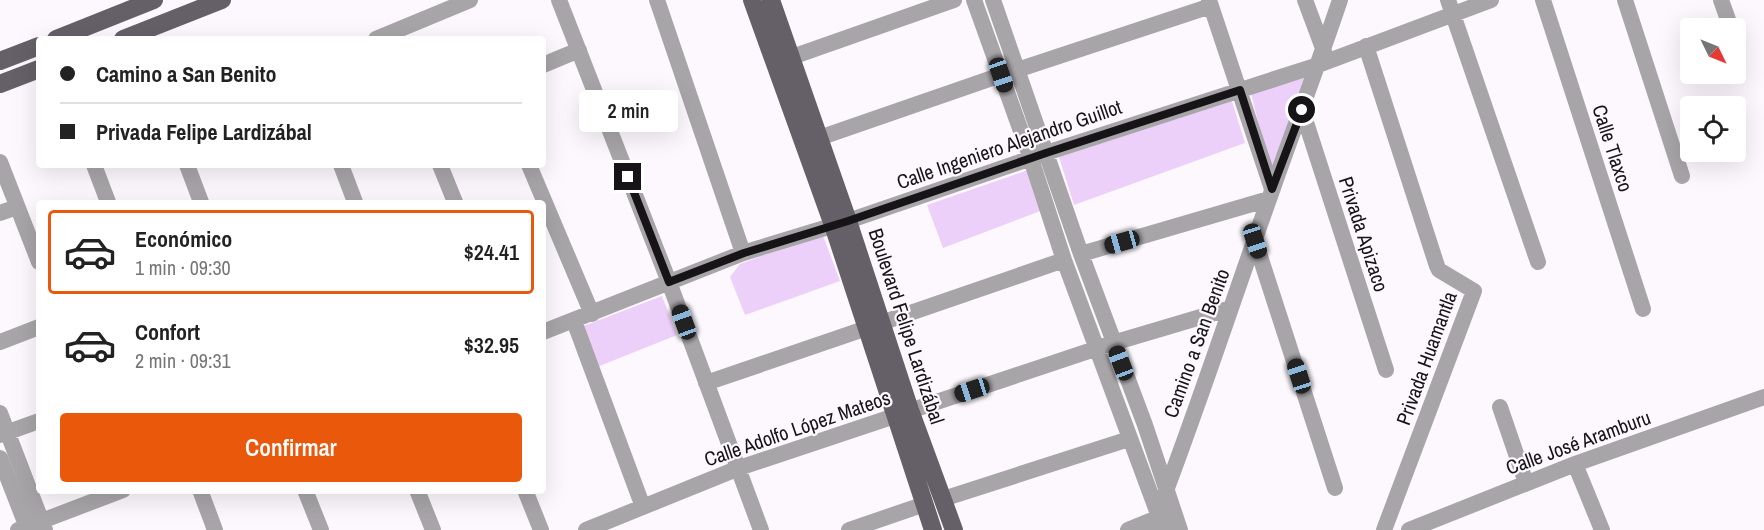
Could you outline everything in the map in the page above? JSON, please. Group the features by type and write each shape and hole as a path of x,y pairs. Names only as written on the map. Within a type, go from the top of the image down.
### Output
{"main road":[{"path":"62,36 129,5 154,0"},
{"path":"136,36 222,0"},
{"name":"Boulevard Felipe Lardizábal","path":"752,0 840,223 903,413 933,530"},
{"name":"Boulevard Felipe Lardizábal","path":"771,0 819,138 840,223"},
{"path":"0,61 36,47"},
{"path":"0,84 36,70"},
{"name":"Boulevard Felipe Lardizábal","path":"903,413 954,530"}],"street":[{"path":"383,36 470,0"},
{"path":"559,0 669,282 761,530"},
{"path":"657,0 744,253"},
{"path":"792,57 954,0"},
{"path":"974,0 1009,72"},
{"path":"993,0 1009,72 1038,156 1080,254 1167,486 1180,530"},
{"path":"1305,0 1321,58"},
{"name":"Camino a San Benito","path":"1157,523 1167,486 1340,0"},
{"name":"Calle Ingeniero Alejandro Guillot","path":"546,331 744,253 1240,90 1321,58 1366,46 1450,7 1491,0"},
{"name":"Calle Tlaxco","path":"1544,0 1643,309"},
{"path":"1625,0 1682,176"},
{"path":"1721,0 1727,18"},
{"path":"819,138 1210,3 1240,90 1271,194 1080,254"},
{"path":"1450,7 1538,262"},
{"name":"Privada Huamantla","path":"1366,46 1439,270 1474,291 1384,530"},
{"path":"546,64 579,50"},
{"name":"Privada Apizaco","path":"1302,110 1386,370"},
{"path":"1038,156 1064,260 1157,523 1128,530"},
{"path":"0,162 36,254"},
{"path":"95,168 107,200"},
{"path":"188,168 200,200"},
{"path":"342,168 354,200"},
{"path":"441,168 454,200"},
{"path":"530,168 544,200"},
{"path":"546,205 592,314"},
{"path":"0,213 17,207"},
{"path":"1255,241 1335,488"},
{"path":"706,383 1064,260"},
{"name":"Calle Adolfo López Mateos","path":"586,530 739,468 1113,343 1231,308"},
{"path":"574,321 643,507"},
{"path":"0,342 36,328"},
{"name":"Calle José Aramburu","path":"1409,530 1433,525 1526,483 1575,464 1764,397"},
{"path":"1500,407 1526,483"},
{"path":"0,413 4,434 32,527"},
{"path":"4,434 36,422"},
{"path":"942,499 1129,439"},
{"path":"0,458 32,527"},
{"path":"1575,464 1602,530"},
{"path":"32,527 113,494"},
{"path":"202,494 215,530"},
{"path":"307,494 321,530"},
{"path":"419,494 433,530"},
{"path":"527,494 541,530"},
{"path":"849,530 925,504"}],"shaded area":[{"path":"1309,72 1271,175 1251,93"},
{"path":"1231,98 1245,143 1074,205 1059,157"},
{"path":"1031,169 1043,210 943,248 927,205"},
{"path":"822,233 840,281 745,315 730,277 740,264"},
{"path":"662,296 677,335 597,367 581,327"}],"route":[{"path":"628,177 669,282 744,253 848,221 1240,90 1272,189 1302,110"}]}
